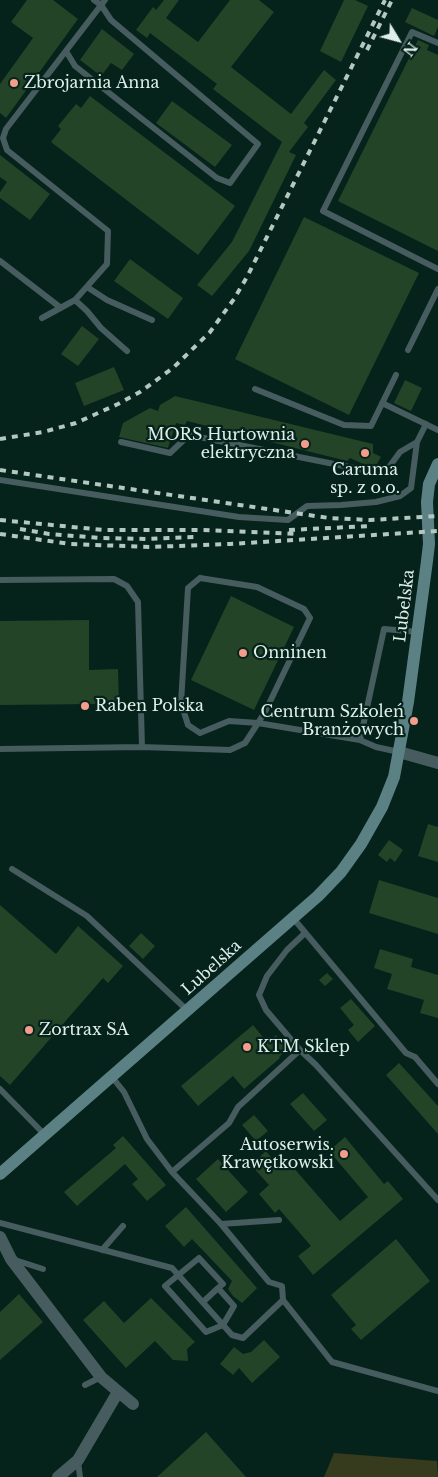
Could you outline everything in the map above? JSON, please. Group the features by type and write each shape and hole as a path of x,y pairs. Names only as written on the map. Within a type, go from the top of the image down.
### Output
{"street":[{"name":"Lubelska","path":"0,1174 293,918 333,880 361,844 391,788 399,752 419,632 428,552 427,502 429,484 438,464"},
{"path":"399,752 438,763"},
{"path":"0,1237 11,1259 101,1377 133,1404"},
{"path":"58,1477 78,1460 118,1392"}],"lane":[{"path":"66,51 74,66 217,178 230,183 258,144 111,20 103,3 94,0"},
{"path":"42,318 75,300 108,264 108,231 8,150 2,137 6,129 103,3"},
{"path":"438,43 412,32 323,211 438,269"},
{"path":"0,261 61,308"},
{"path":"87,287 107,300 152,320"},
{"path":"408,350 438,289"},
{"path":"75,300 127,352"},
{"path":"256,389 344,425 372,426 396,375"},
{"path":"382,403 438,430"},
{"path":"0,480 239,517 288,520 307,506 376,502 400,496 411,488 416,442 426,424"},
{"path":"121,442 170,453 189,435 384,474 400,452 416,442"},
{"path":"0,749 142,747 230,750 245,744 258,723 266,710 310,618 304,609 257,587 200,578 188,588 181,704 188,725 200,733 229,721 258,723 360,740 376,747 399,752"},
{"path":"0,580 114,579 127,586 138,602 142,747"},
{"path":"360,740 384,629 419,632"},
{"path":"12,869 87,916 188,1010"},
{"path":"293,918 406,1053 415,1057 438,1084"},
{"path":"305,933 287,950 266,976 259,995 266,1010 300,1050 316,1065 438,1200"},
{"path":"172,1172 229,1123 238,1106 300,1050"},
{"path":"112,1077 124,1092 146,1139 172,1172 221,1224 269,1282 282,1286 283,1300 332,1362 438,1391"},
{"path":"0,1089 45,1136"},
{"path":"221,1224 279,1220"},
{"path":"0,1223 172,1268 232,1335 243,1338 283,1300"},
{"path":"102,1250 123,1226"},
{"path":"203,1302 218,1288 223,1284 198,1258 164,1286 206,1332 223,1325 234,1306 218,1288"},
{"path":"11,1259 43,1269"},
{"path":"86,1385 101,1377"},
{"path":"78,1460 80,1477"}],"green space":[{"path":"334,1453 437,1461 438,1477 324,1477"}],"building":[{"path":"27,0 53,0 78,19 6,118 0,113 0,84 33,38 11,22"},
{"path":"164,0 179,0 166,18 198,42 230,0 259,0 274,12 231,67 291,114 324,70 336,80 304,123 308,127 289,152 296,155 249,251 212,296 197,285 232,242 282,142 213,89 217,84 150,33 147,38 136,30 153,7 156,10"},
{"path":"344,0 355,0 368,6 341,62 320,51"},
{"path":"412,8 438,20 438,27 434,36 405,22"},
{"path":"102,29 134,54 122,70 111,63 101,76 80,60"},
{"path":"418,40 429,45 427,50 438,55 438,251 338,201"},
{"path":"90,96 235,206 198,255 51,142 61,129 58,126 76,104 81,108"},
{"path":"172,101 232,145 215,167 156,123"},
{"path":"0,155 50,194 30,220 0,198 0,192 7,182 0,177"},
{"path":"304,217 419,273 349,415 235,359"},
{"path":"130,259 183,298 168,319 114,281"},
{"path":"82,326 99,339 78,366 61,354"},
{"path":"114,367 124,390 84,406 75,383"},
{"path":"405,380 422,388 411,411 394,403"},
{"path":"175,396 373,444 373,453 381,457 375,467 365,465 350,458 347,461 187,421 185,425 176,423 168,448 119,437 123,423 150,408 158,411 160,405"},
{"name":"Onninen","path":"231,596 294,627 254,710 191,680"},
{"path":"89,620 89,670 118,669 119,707 100,709 99,704 0,705 0,621"},
{"path":"428,824 438,827 438,862 418,856"},
{"path":"389,840 403,850 395,862 390,858 387,862 378,855"},
{"path":"379,880 438,898 438,934 369,913"},
{"name":"Zortrax SA","path":"0,905 56,954 78,926 123,966 108,983 103,978 10,1085 0,1076"},
{"path":"141,933 155,946 143,959 129,946"},
{"path":"380,949 413,959 411,967 438,975 438,1018 420,1013 424,1000 387,989 392,974 374,968"},
{"path":"327,973 333,979 325,986 319,980"},
{"path":"351,999 375,1026 358,1042 348,1030 354,1025 340,1008"},
{"path":"253,1025 267,1042 276,1035 288,1049 244,1089 233,1076 198,1106 181,1086"},
{"path":"399,1063 438,1106 438,1134 386,1075"},
{"path":"303,1093 327,1120 314,1131 290,1104"},
{"path":"254,1115 268,1131 256,1141 242,1125"},
{"path":"123,1136 166,1185 147,1201 132,1184 138,1179 125,1164 77,1206 64,1192 116,1148 113,1145"},
{"path":"345,1137 384,1184 388,1181 403,1199 313,1275 298,1256 311,1246 279,1209 275,1213 259,1194 269,1185 251,1165 266,1151 277,1165 285,1158 340,1221 368,1197 329,1151"},
{"path":"218,1159 248,1192 226,1212 196,1179"},
{"path":"186,1207 257,1288 242,1303 228,1289 232,1281 192,1239 184,1247 165,1226"},
{"path":"396,1239 430,1281 361,1340 351,1329 356,1325 331,1295"},
{"path":"19,1294 43,1322 0,1360 0,1312"},
{"path":"151,1298 195,1342 187,1349 188,1361 173,1360 155,1341 126,1368 83,1320 104,1301 124,1323"},
{"path":"264,1340 280,1357 252,1383 239,1368 233,1375 220,1364 234,1347 243,1354 251,1352"},
{"path":"206,1432 246,1477 157,1477"}],"railway":[{"path":"0,439 43,432 76,423 118,404 140,392 173,368 210,332 247,277 385,0"},
{"path":"367,50 392,0"},
{"path":"0,470 329,518 370,520 438,516"},
{"path":"0,520 104,530 203,530 297,534"},
{"path":"289,530 370,526"},
{"path":"20,529 49,534 101,538 196,537"},
{"path":"0,534 70,544 150,547 438,531"}],"place":[{"name":"Zbrojarnia Anna","path":"14,83"},
{"name":"MORS Hurtownia elektryczna","path":"305,444"},
{"name":"Caruma sp. z o.o.","path":"365,453"},
{"name":"Onninen","path":"243,653"},
{"name":"Raben Polska","path":"85,706"},
{"name":"Centrum Szkoleń Branżowych","path":"414,721"},
{"name":"Zortrax SA","path":"29,1030"},
{"name":"KTM Sklep","path":"247,1047"},
{"name":"Autoserwis. Krawętkowski","path":"344,1154"}]}
